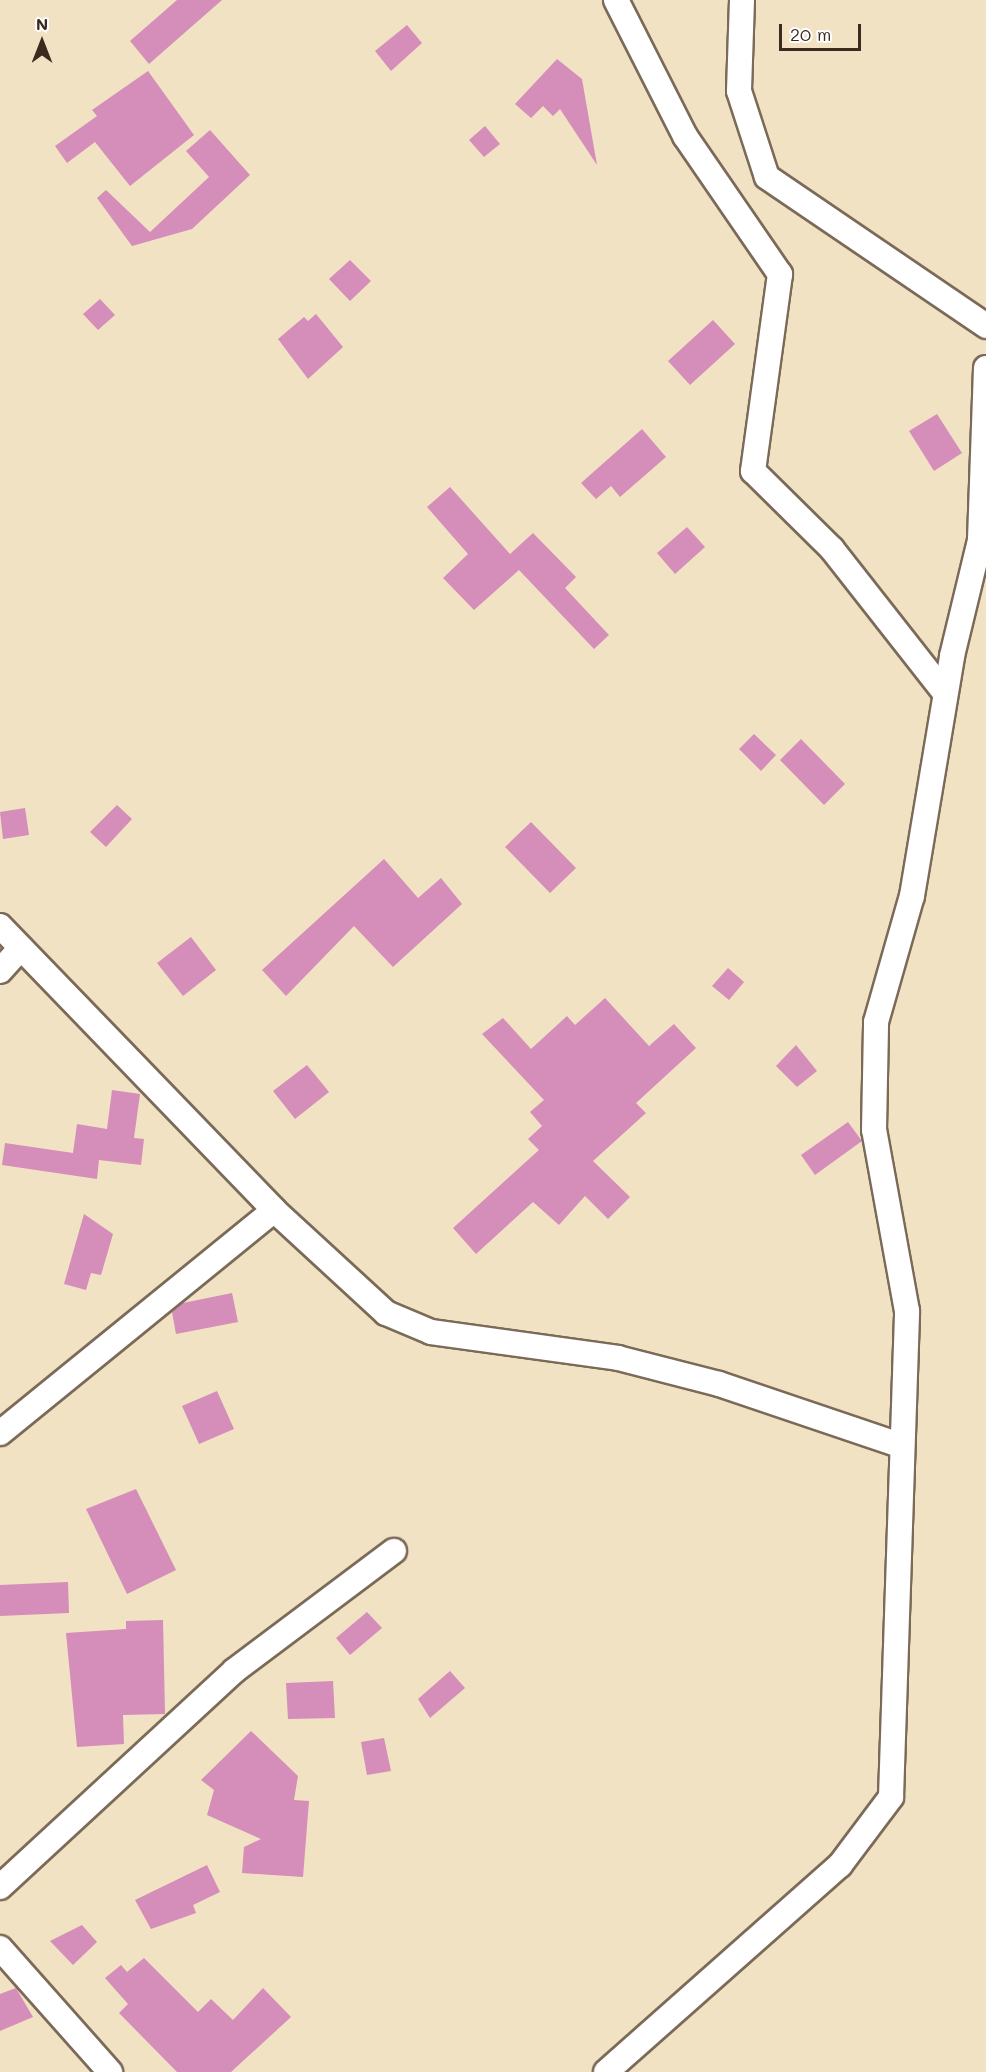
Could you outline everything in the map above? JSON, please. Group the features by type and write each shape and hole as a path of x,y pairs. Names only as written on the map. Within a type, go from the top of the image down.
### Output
{"street":[{"path":"616,0 685,136 780,274 753,471 832,549 945,693"},
{"path":"742,0 739,91 767,177 986,326"},
{"path":"606,2072 840,1865 891,1797 907,1311 874,1130 876,1022 912,896 945,693 980,540 986,368"},
{"path":"0,926 274,1210 386,1313 431,1332 618,1358 719,1384 902,1446"},
{"path":"0,971 21,948"},
{"path":"0,1433 274,1210"},
{"path":"0,1887 234,1671 394,1551"},
{"path":"0,1948 110,2072"}],"building":[{"path":"177,0 222,0 149,64 130,41"},
{"path":"407,25 422,43 391,71 375,51"},
{"path":"557,59 582,79 597,165 560,109 553,116 543,106 531,118 515,104"},
{"path":"148,71 194,135 130,186 95,142 67,163 55,146 97,116 92,110"},
{"path":"485,126 500,144 484,157 469,140"},
{"path":"210,130 250,175 192,229 132,246 97,198 106,190 150,232 209,177 186,151"},
{"path":"350,260 371,281 350,301 329,279"},
{"path":"100,299 115,315 98,330 83,314"},
{"path":"316,314 343,347 308,379 278,339 304,317 308,321"},
{"path":"713,320 735,344 690,385 668,361"},
{"path":"937,414 962,453 934,471 909,431"},
{"path":"642,429 666,457 620,497 611,486 596,499 581,483"},
{"path":"450,487 510,554 533,533 576,577 565,588 609,635 594,649 519,570 474,610 443,578 468,554 427,507"},
{"path":"687,527 705,547 675,574 657,553"},
{"path":"754,734 776,755 761,771 739,749"},
{"path":"801,739 845,784 824,805 780,760"},
{"path":"117,805 132,819 106,847 90,832"},
{"path":"25,808 29,835 3,839 0,812"},
{"path":"531,822 576,868 550,893 505,847"},
{"path":"384,859 418,898 441,878 462,904 393,967 354,926 286,996 262,970"},
{"path":"191,937 216,970 183,996 157,963"},
{"path":"728,968 744,982 729,1000 712,986"},
{"path":"605,998 649,1046 674,1024 696,1048 636,1103 646,1113 593,1161 630,1197 608,1219 585,1196 559,1225 533,1202 476,1254 453,1228 539,1150 528,1139 542,1126 530,1112 544,1100 482,1034 503,1018 531,1049 567,1016 575,1025"},
{"path":"796,1045 817,1071 797,1087 776,1066"},
{"path":"307,1065 329,1092 295,1119 273,1091"},
{"path":"112,1090 140,1094 134,1138 144,1139 141,1165 99,1160 97,1179 2,1165 5,1143 73,1153 77,1124 107,1129"},
{"path":"848,1122 862,1141 815,1175 801,1155"},
{"path":"84,1214 113,1234 101,1275 91,1273 86,1290 64,1284"},
{"path":"232,1293 238,1322 176,1334 172,1312 183,1303"},
{"path":"217,1391 234,1429 199,1444 182,1406"},
{"path":"136,1489 176,1570 127,1594 86,1509"},
{"path":"68,1582 69,1613 0,1616 0,1585"},
{"path":"367,1612 382,1628 350,1655 336,1638"},
{"path":"163,1620 165,1714 123,1715 124,1744 77,1747 66,1633 126,1629 126,1621"},
{"path":"450,1671 465,1688 430,1718 418,1699"},
{"path":"333,1681 335,1718 288,1719 286,1683"},
{"path":"251,1731 298,1776 294,1800 309,1801 303,1877 242,1873 244,1847 261,1839 207,1815 214,1790 201,1780"},
{"path":"384,1738 391,1771 367,1775 361,1742"},
{"path":"207,1865 220,1892 193,1905 196,1913 151,1929 135,1900"},
{"path":"82,1925 97,1942 73,1965 50,1941"},
{"path":"144,1958 198,2012 211,1999 233,2020 263,1988 291,2017 231,2072 177,2072 119,2013 128,2004 105,1978 121,1965 127,1972"},
{"path":"16,1988 33,2017 0,2031 0,1994"}]}
